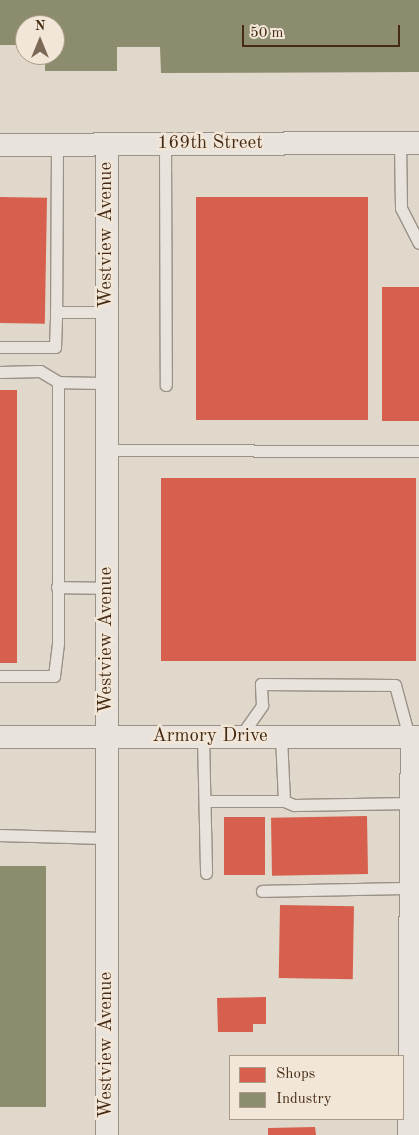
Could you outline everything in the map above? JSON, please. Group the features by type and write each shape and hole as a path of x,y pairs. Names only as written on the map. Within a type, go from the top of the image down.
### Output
{"street":[{"name":"169th Street","path":"0,145 410,143"},
{"name":"Westview Avenue","path":"107,145 107,1135"},
{"name":"Armory Drive","path":"0,737 413,737"},
{"path":"409,1135 413,737"}],"lane":[{"path":"410,143 401,208 419,243"},
{"path":"0,347 55,347 58,145"},
{"path":"165,145 166,385"},
{"path":"56,312 107,312"},
{"path":"0,372 40,371 58,382 107,383"},
{"path":"0,676 54,676 58,587 58,382"},
{"path":"107,450 418,451"},
{"path":"58,587 107,588"},
{"path":"240,737 262,705 261,684 395,685 413,737"},
{"path":"204,737 206,873"},
{"path":"281,737 284,801"},
{"path":"204,801 284,801 294,805 411,803"},
{"path":"0,835 107,838"},
{"path":"262,891 411,888"}],"building: Shops":[{"path":"0,197 47,198 45,324 0,323"},
{"path":"196,197 368,197 368,420 196,420"},
{"path":"382,287 419,287 419,421 382,421"},
{"path":"0,390 17,390 17,663 0,663"},
{"path":"161,478 416,478 416,661 161,661"},
{"path":"367,816 368,874 272,876 271,818"},
{"path":"224,817 265,817 265,875 224,875"},
{"path":"280,905 354,906 353,979 279,978"},
{"path":"266,997 266,1024 253,1024 253,1032 218,1032 217,998"},
{"path":"315,1127 316,1135 268,1135 268,1128"}],"building: Industry":[{"path":"0,0 419,0 419,72 161,73 160,47 117,47 117,71 45,71 45,65 65,65 65,15 15,15 15,45 0,45"},
{"path":"0,866 46,866 46,1107 0,1107"}]}
